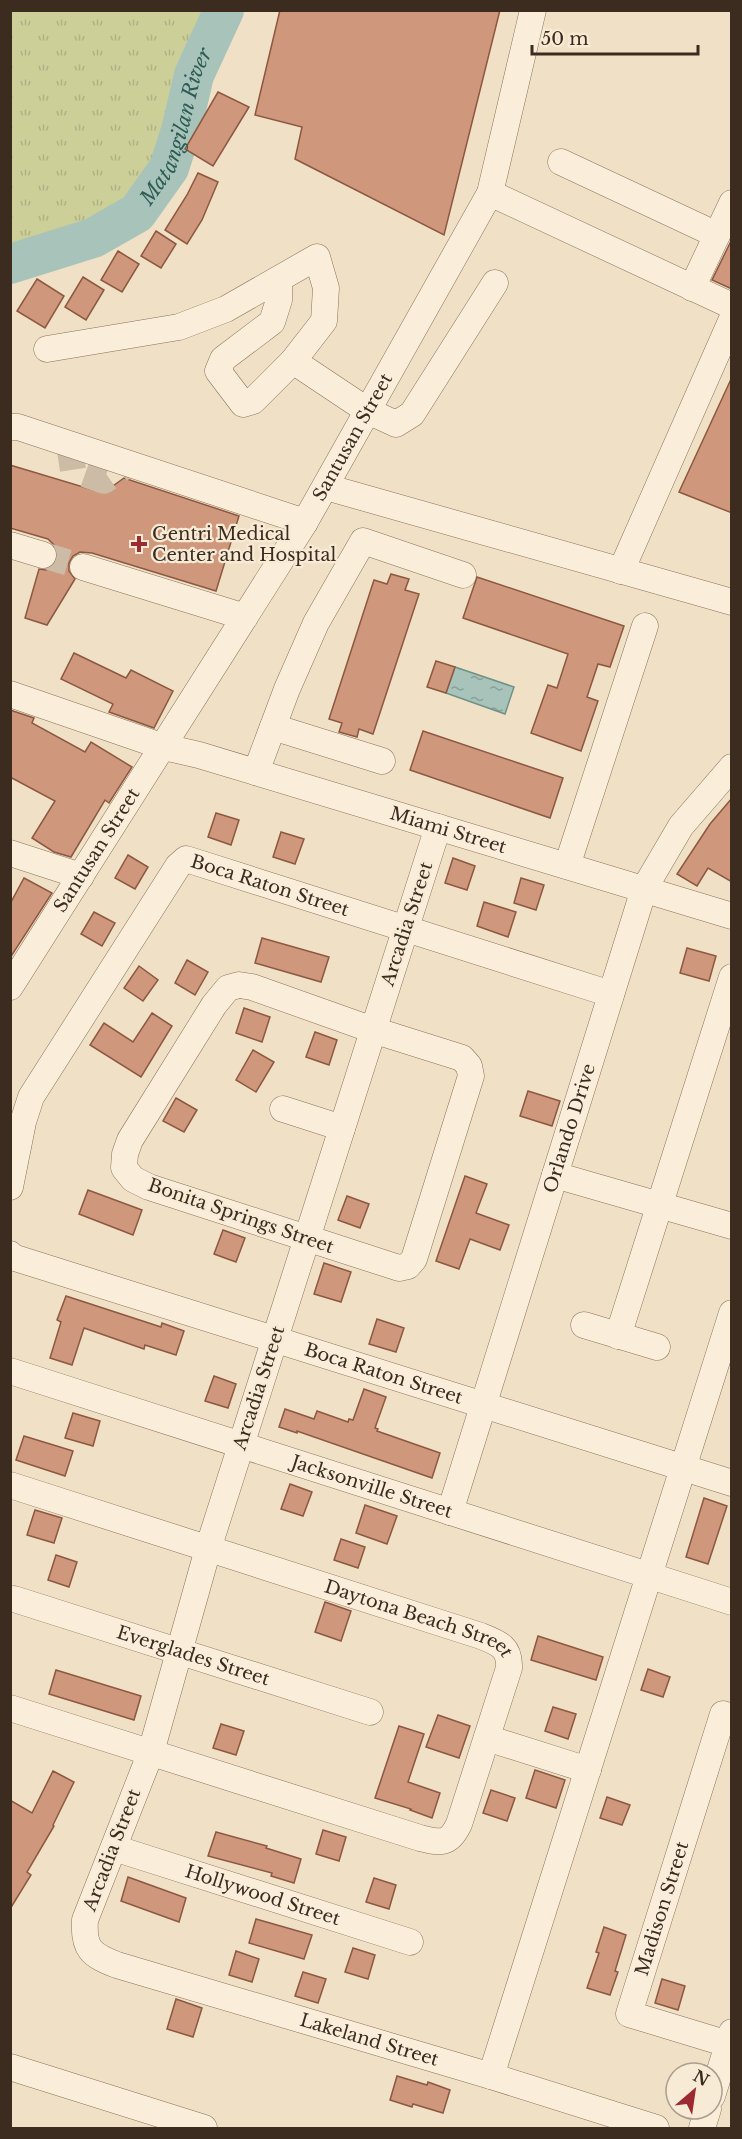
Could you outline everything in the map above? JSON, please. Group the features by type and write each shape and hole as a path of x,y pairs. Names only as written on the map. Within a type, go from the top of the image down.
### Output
{"street":[{"name":"Santusan Street","path":"10,987 305,522 490,193 533,10"},
{"path":"561,162 717,235"},
{"path":"490,193 732,306"},
{"path":"692,288 732,203"},
{"path":"47,349 179,327 226,309 317,257 326,288 324,321 293,361 253,401 243,404 218,370 224,359 272,322 279,300 279,280"},
{"path":"293,361 368,411 396,424 412,414 495,284"},
{"path":"621,571 732,319"},
{"path":"10,427 18,427 305,522"},
{"path":"326,487 732,602"},
{"path":"256,772 287,689 316,623 363,542 463,575"},
{"path":"10,545 43,555"},
{"path":"83,567 245,617"},
{"path":"567,866 645,626"},
{"name":"Miami Street","path":"10,693 164,747 256,772 732,916"},
{"path":"273,727 382,761"},
{"name":"Orlando Drive","path":"450,1512 644,889 681,826 732,767"},
{"name":"Arcadia Street","path":"87,1947 84,1934 86,1920 151,1752 208,1549 438,827"},
{"path":"10,853 81,876"},
{"name":"Boca Raton Street","path":"10,1187 22,1122 31,1097 172,876 186,860 611,994"},
{"path":"618,1335 732,977"},
{"name":"Bonita Springs Street","path":"239,985 252,987 373,1030 462,1058 469,1066 471,1076 414,1259 408,1266 399,1268 149,1186 133,1179 124,1168 124,1154 130,1140 214,1005 228,988 239,985"},
{"path":"284,1109 342,1128"},
{"path":"555,1175 732,1226"},
{"name":"Boca Raton Street","path":"10,1254 12,1257 732,1483"},
{"path":"491,2076 732,1313"},
{"path":"584,1325 657,1347"},
{"name":"Jacksonville Street","path":"10,1371 732,1602"},
{"name":"Daytona Beach Street","path":"10,1485 481,1635 504,1647 509,1658 509,1668 459,1824 454,1836 446,1841 420,1838 10,1708"},
{"name":"Everglades Street","path":"14,1599 370,1712"},
{"name":"Madison Street","path":"730,2038 629,2014 723,1714 732,1717"},
{"path":"487,1738 588,1770"},
{"name":"Hollywood Street","path":"114,1848 410,1942"},
{"name":"Lakeland Street","path":"87,1947 101,1959 117,1965 491,2076 656,2128"},
{"path":"723,2061 730,2038"},
{"path":"10,2067 204,2128"}],"green space":[{"path":"11,10 224,11 194,75 182,127 169,168 137,213 93,238 11,264"}],"water":[{"path":"455,667 514,687 505,714 446,693"}],"building":[{"path":"280,10 500,10 444,235 295,159 302,127 255,115"},
{"path":"218,92 249,107 213,166 185,149"},
{"path":"198,173 218,182 202,220 187,244 165,230"},
{"path":"156,231 176,244 161,268 141,256"},
{"path":"732,239 732,289 712,280"},
{"path":"118,251 139,264 122,292 101,280"},
{"path":"83,277 104,290 86,320 65,307"},
{"path":"37,279 64,296 45,328 17,311"},
{"path":"732,377 732,513 679,492"},
{"name":"Gentri Medical Center and Hospital","path":"10,465 103,493 124,478 239,516 216,591 92,553 80,552 73,556 69,563 69,571 75,579 47,625 25,618 39,569 46,570 53,566 58,552 48,539 10,528"},
{"path":"391,574 409,579 405,590 419,594 373,734 359,729 357,737 339,732 342,723 329,719 374,580 387,584"},
{"path":"477,577 624,626 610,667 598,664 587,697 598,701 581,751 531,733 548,685 557,688 568,654 463,618"},
{"path":"74,653 126,678 131,670 173,691 154,728 109,712 113,704 61,679"},
{"path":"436,661 455,667 446,693 427,687"},
{"path":"10,710 34,718 32,723 85,752 91,742 132,767 109,803 105,800 71,857 54,852 32,838 55,801 10,777"},
{"path":"423,731 563,778 550,818 410,770"},
{"path":"732,798 732,882 708,868 697,886 677,874 710,824"},
{"path":"216,813 239,820 231,845 208,837"},
{"path":"281,832 304,839 295,864 273,857"},
{"path":"128,855 148,867 135,889 115,878"},
{"path":"453,858 475,866 467,890 445,883"},
{"path":"24,878 52,893 10,958 10,904"},
{"path":"521,878 544,885 536,910 514,903"},
{"path":"484,902 516,912 508,937 477,926"},
{"path":"94,912 115,923 102,946 81,934"},
{"path":"262,938 329,957 321,982 255,963"},
{"path":"687,948 716,956 709,981 680,973"},
{"path":"187,960 208,972 195,995 175,983"},
{"path":"139,966 158,980 143,1001 124,988"},
{"path":"244,1008 270,1017 262,1042 236,1033"},
{"path":"152,1013 172,1026 141,1077 90,1045 104,1023 133,1042"},
{"path":"315,1032 337,1040 329,1065 306,1057"},
{"path":"253,1050 274,1062 256,1092 236,1080"},
{"path":"528,1091 560,1101 552,1126 520,1116"},
{"path":"176,1098 197,1110 184,1132 163,1121"},
{"path":"465,1176 487,1184 476,1213 509,1225 500,1250 470,1239 459,1269 436,1261"},
{"path":"88,1190 142,1210 133,1235 79,1214"},
{"path":"347,1196 369,1204 360,1228 338,1220"},
{"path":"223,1230 245,1238 236,1262 214,1254"},
{"path":"324,1263 351,1272 341,1302 314,1294"},
{"path":"66,1296 161,1327 162,1323 184,1331 176,1355 145,1345 144,1349 84,1328 72,1365 50,1358 61,1322 57,1320"},
{"path":"377,1319 404,1328 396,1352 369,1344"},
{"path":"214,1376 236,1384 228,1408 205,1401"},
{"path":"364,1389 386,1397 375,1428 378,1429 377,1431 440,1453 432,1478 297,1431 297,1433 279,1427 285,1409 314,1419 317,1411 348,1422 349,1419 353,1420"},
{"path":"73,1413 100,1421 93,1446 65,1438"},
{"path":"24,1436 73,1451 65,1476 16,1460"},
{"path":"290,1484 312,1492 303,1516 281,1509"},
{"path":"704,1498 727,1506 708,1564 686,1557"},
{"path":"365,1505 397,1516 387,1544 356,1533"},
{"path":"35,1510 62,1518 54,1543 27,1535"},
{"path":"341,1539 365,1547 358,1568 334,1560"},
{"path":"56,1555 77,1562 69,1587 48,1580"},
{"path":"325,1602 351,1611 341,1641 315,1632"},
{"path":"538,1636 603,1657 596,1680 531,1660"},
{"path":"648,1669 670,1677 663,1697 641,1690"},
{"path":"56,1670 141,1696 134,1720 49,1694"},
{"path":"553,1707 576,1714 568,1739 545,1731"},
{"path":"438,1715 470,1726 459,1758 426,1747"},
{"path":"221,1724 244,1731 236,1755 213,1748"},
{"path":"399,1726 424,1734 408,1782 440,1793 432,1818 375,1798"},
{"path":"535,1770 565,1780 556,1808 526,1798"},
{"path":"53,1771 74,1782 54,1826 27,1872 31,1875 10,1909 10,1800 32,1813"},
{"path":"491,1790 515,1798 507,1821 483,1813"},
{"path":"607,1797 630,1805 622,1825 600,1818"},
{"path":"323,1830 346,1837 339,1861 316,1854"},
{"path":"216,1832 267,1846 266,1848 301,1859 294,1883 271,1876 272,1873 208,1856"},
{"path":"128,1877 186,1898 179,1922 121,1901"},
{"path":"374,1878 396,1885 389,1909 366,1902"},
{"path":"256,1919 312,1935 304,1959 249,1943"},
{"path":"604,1927 626,1935 615,1971 618,1972 610,1995 587,1988 599,1953 596,1952"},
{"path":"353,1948 375,1955 368,1979 345,1972"},
{"path":"236,1951 259,1959 252,1982 229,1975"},
{"path":"303,1972 326,1979 318,2003 295,1996"},
{"path":"662,1979 685,1986 678,2010 655,2003"},
{"path":"176,1999 202,2008 193,2037 167,2029"},
{"path":"397,2076 427,2085 428,2082 450,2090 443,2113 390,2100"}],"waterway":[{"name":"Matangilan River","path":"10,264 93,238 137,213 169,168 182,127 194,75 224,10"}],"tunnel":[{"path":"69,444 73,470 104,481 128,464"},
{"path":"43,555 83,567"}],"place":[{"name":"Gentri Medical Center and Hospital","path":"139,544"}]}
